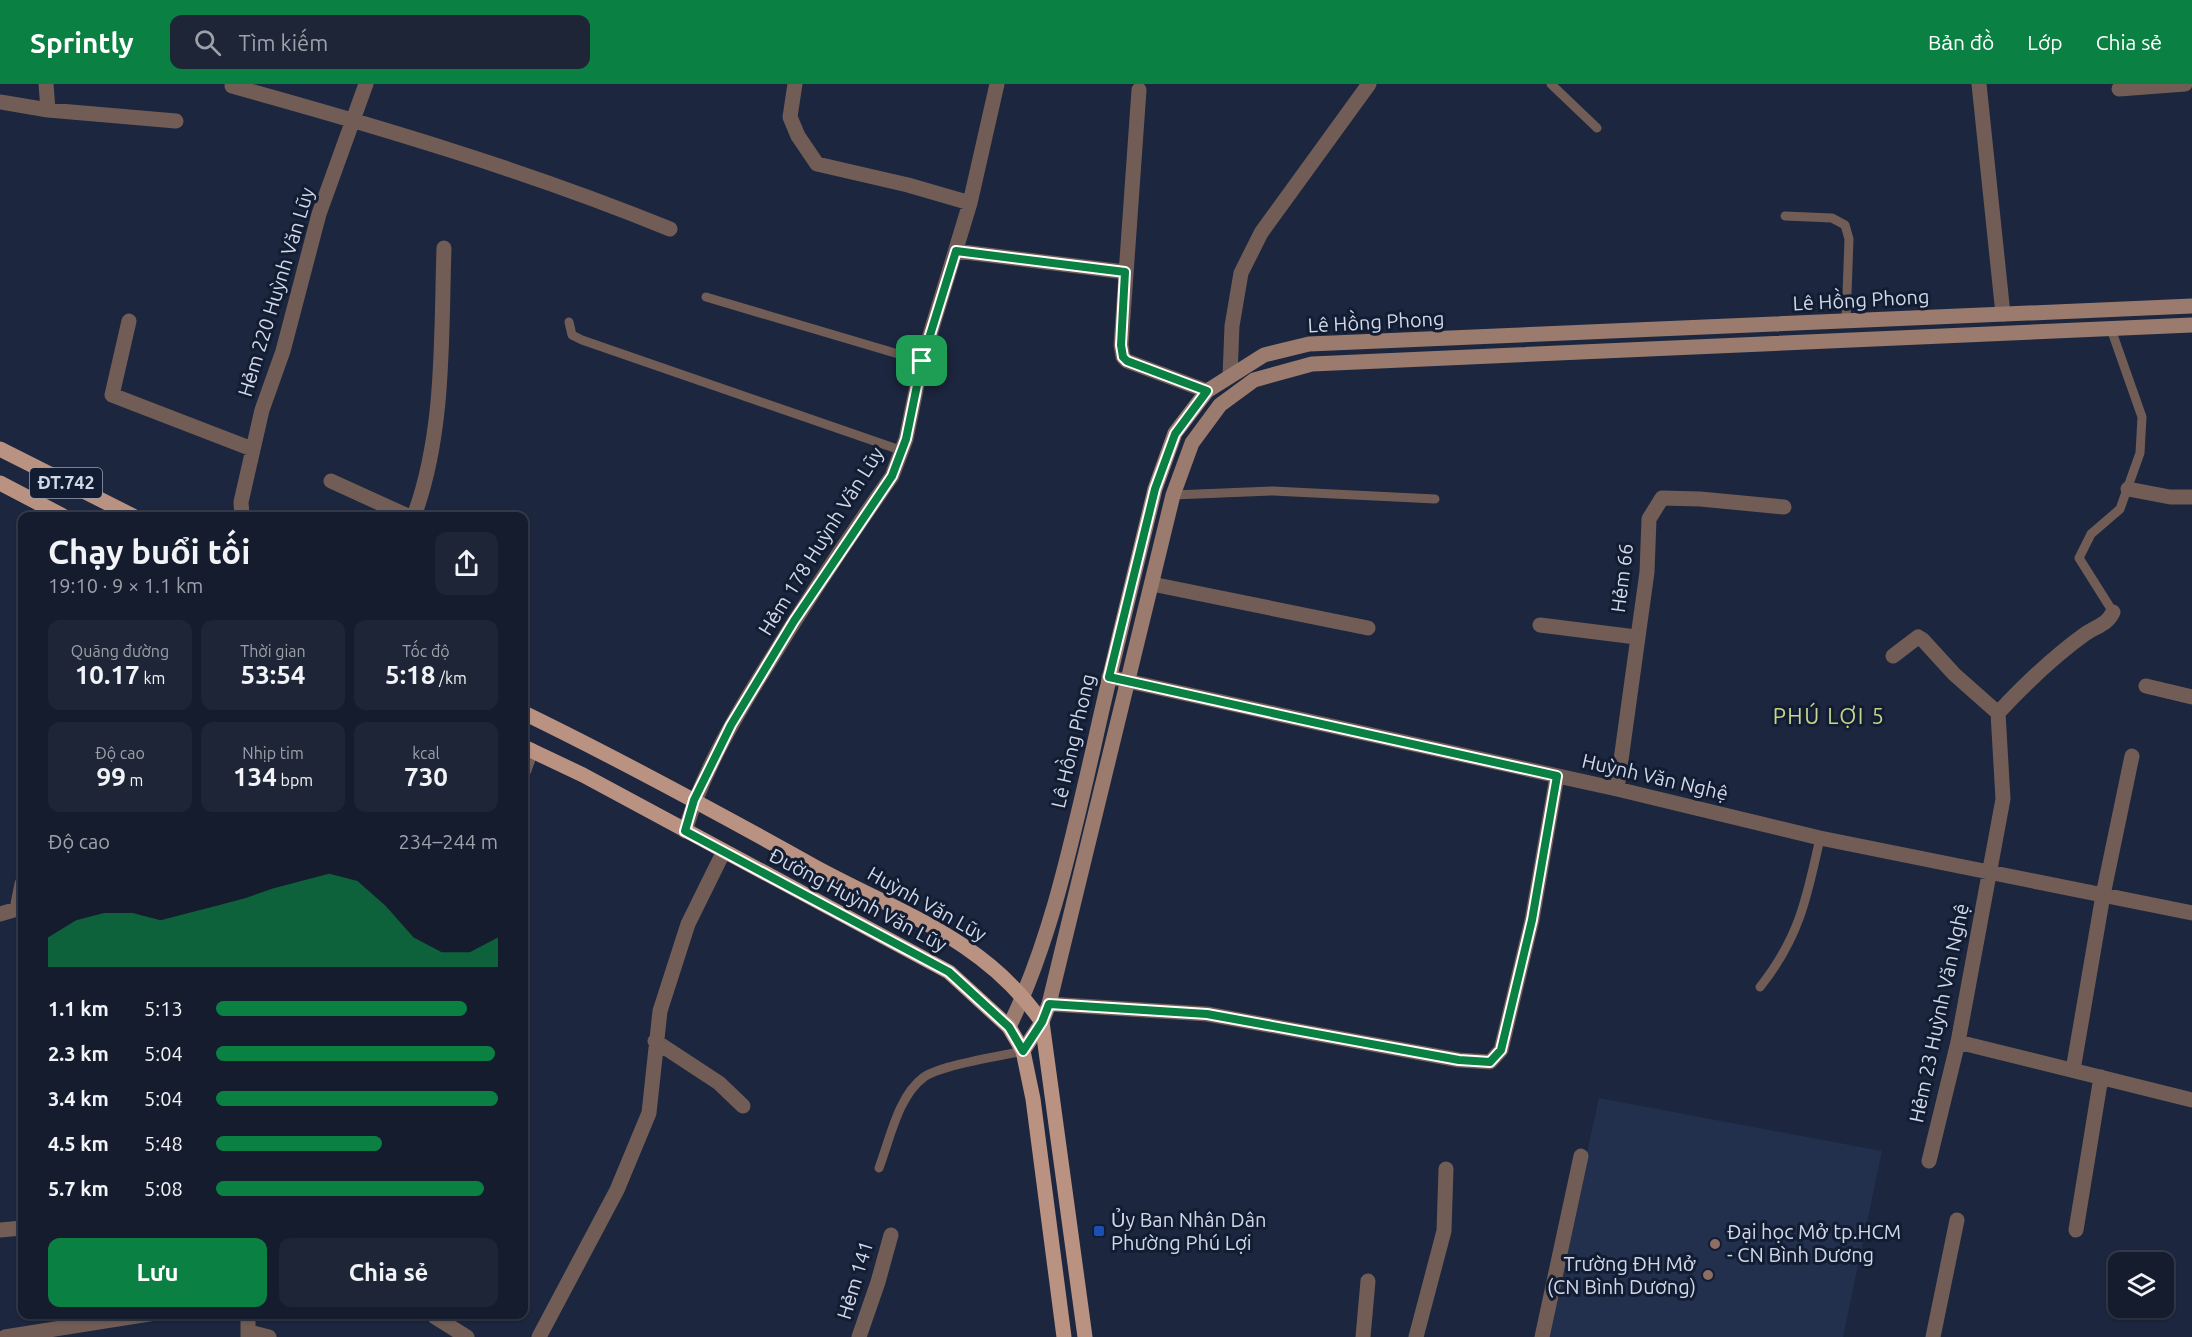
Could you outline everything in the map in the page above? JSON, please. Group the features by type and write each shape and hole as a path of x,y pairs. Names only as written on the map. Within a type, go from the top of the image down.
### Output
{"main road":[{"name":"ĐT.742","path":"0,449 125,512"},
{"name":"ĐT.742","path":"0,483 55,512"},
{"name":"Huỳnh Văn Lũy","path":"528,715 956,939 995,967 1024,996 1042,1022 1085,1337"},
{"name":"Đường Huỳnh Văn Lũy","path":"528,749 949,972 1009,1027 1023,1051 1033,1099 1064,1337"}],"street":[{"path":"46,84 48,110"},
{"name":"Hẻm 220 Huỳnh Văn Lũy","path":"242,512 252,449 262,410 284,351 319,214 366,84"},
{"path":"795,84 790,117 798,136 817,164 908,184 970,203"},
{"name":"Hẻm 178 Huỳnh Văn Lũy","path":"685,831 694,800 731,725 794,621 892,476 903,451 922,361 970,203 998,84"},
{"path":"1230,376 1232,326 1242,273 1261,233 1368,84"},
{"path":"1979,84 2003,314"},
{"path":"2120,89 2184,84"},
{"path":"232,86 352,119 613,205 670,229"},
{"path":"1139,90 1125,272 1121,345 1123,357 1127,361 1207,391"},
{"path":"0,102 48,110 176,121"},
{"path":"415,512 424,489 439,393 444,248"},
{"path":"956,251 1125,272"},
{"name":"Lê Hồng Phong","path":"1009,1027 1024,996 1047,930 1071,843 1155,489 1175,434 1207,391 1264,355 1308,344 2192,306"},
{"path":"129,321 112,395 252,449"},
{"name":"Lê Hồng Phong","path":"1023,1051 1042,1022 1049,1004 1173,495 1192,443 1220,405 1254,380 1311,364 2192,325"},
{"path":"331,481 399,512"},
{"path":"2128,489 2170,497 2192,497"},
{"name":"Hẻm 66","path":"1617,789 1636,637 1647,572 1649,519 1662,498 1784,507"},
{"path":"1152,584 1368,628"},
{"path":"1893,656 1911,640 1918,637 1954,674 1998,713 2028,680 2086,633 2108,622 2113,612"},
{"path":"1540,625 1636,637"},
{"name":"Huỳnh Văn Nghệ","path":"1109,677 1617,789 1820,838 2192,913"},
{"path":"2146,686 2192,697"},
{"name":"Hẻm 23 Huỳnh Văn Nghệ","path":"1929,1161 1958,1042 2003,799 1998,713"},
{"path":"2073,1070 2103,895 2132,756"},
{"path":"1049,1004 1207,1014 1459,1060 1490,1062 1501,1050 1532,920 1557,776"},
{"path":"539,1337 617,1190 649,1113 660,1011 688,924 723,852"},
{"path":"0,914 17,909 18,904"},
{"path":"655,1041 719,1083 743,1106"},
{"path":"1958,1042 2192,1100"},
{"path":"2076,1230 2101,1077"},
{"path":"1542,1337 1581,1156"},
{"path":"1416,1337 1444,1231 1446,1169"},
{"path":"1933,1337 1957,1220"},
{"path":"0,1230 18,1228"},
{"name":"Hẻm 141","path":"858,1337 878,1282 891,1235"},
{"path":"1363,1337 1368,1281"},
{"path":"5,1337 118,1319"},
{"path":"248,1319 248,1335 269,1337"},
{"path":"440,1319 450,1328 467,1337"}],"lane":[{"path":"1551,84 1597,128"},
{"path":"1785,216 1832,218 1845,225 1848,239 1846,321"},
{"path":"706,297 922,361"},
{"path":"569,322 572,335 582,340 903,451"},
{"path":"2112,329 2142,417 2140,453 2121,509 2091,534 2079,558 2113,612"},
{"path":"1173,495 1273,491 1435,499"},
{"path":"1760,987 1788,948 1800,921 1820,838"},
{"path":"879,1168 908,1095 926,1076 1023,1051"}],"shaded area":[{"name":"Đại học Mở tp.HCM - CN Bình Dương","path":"1599,1098 1882,1151 1843,1337 1546,1337"}],"place":[{"name":"Ủy Ban Nhân Dân Phường Phú Lợi","path":"1099,1231"},
{"name":"Đại học Mở tp.HCM - CN Bình Dương","path":"1715,1244"},
{"name":"Trường ĐH Mở (CN Bình Dương)","path":"1708,1275"}],"district":[{"name":"PHÚ LỢI 5","path":"1829,716"}],"route":[{"path":"956,251 1125,272 1121,345 1123,357 1127,361 1207,391 1175,434 1155,489 1109,677 1557,776 1532,920 1501,1050 1490,1062 1459,1060 1354,1039 1207,1014 1049,1004 1042,1022 1023,1051 1009,1027 949,972 685,831 694,800 731,725 794,621 892,476 903,451 922,361 956,251"}]}
